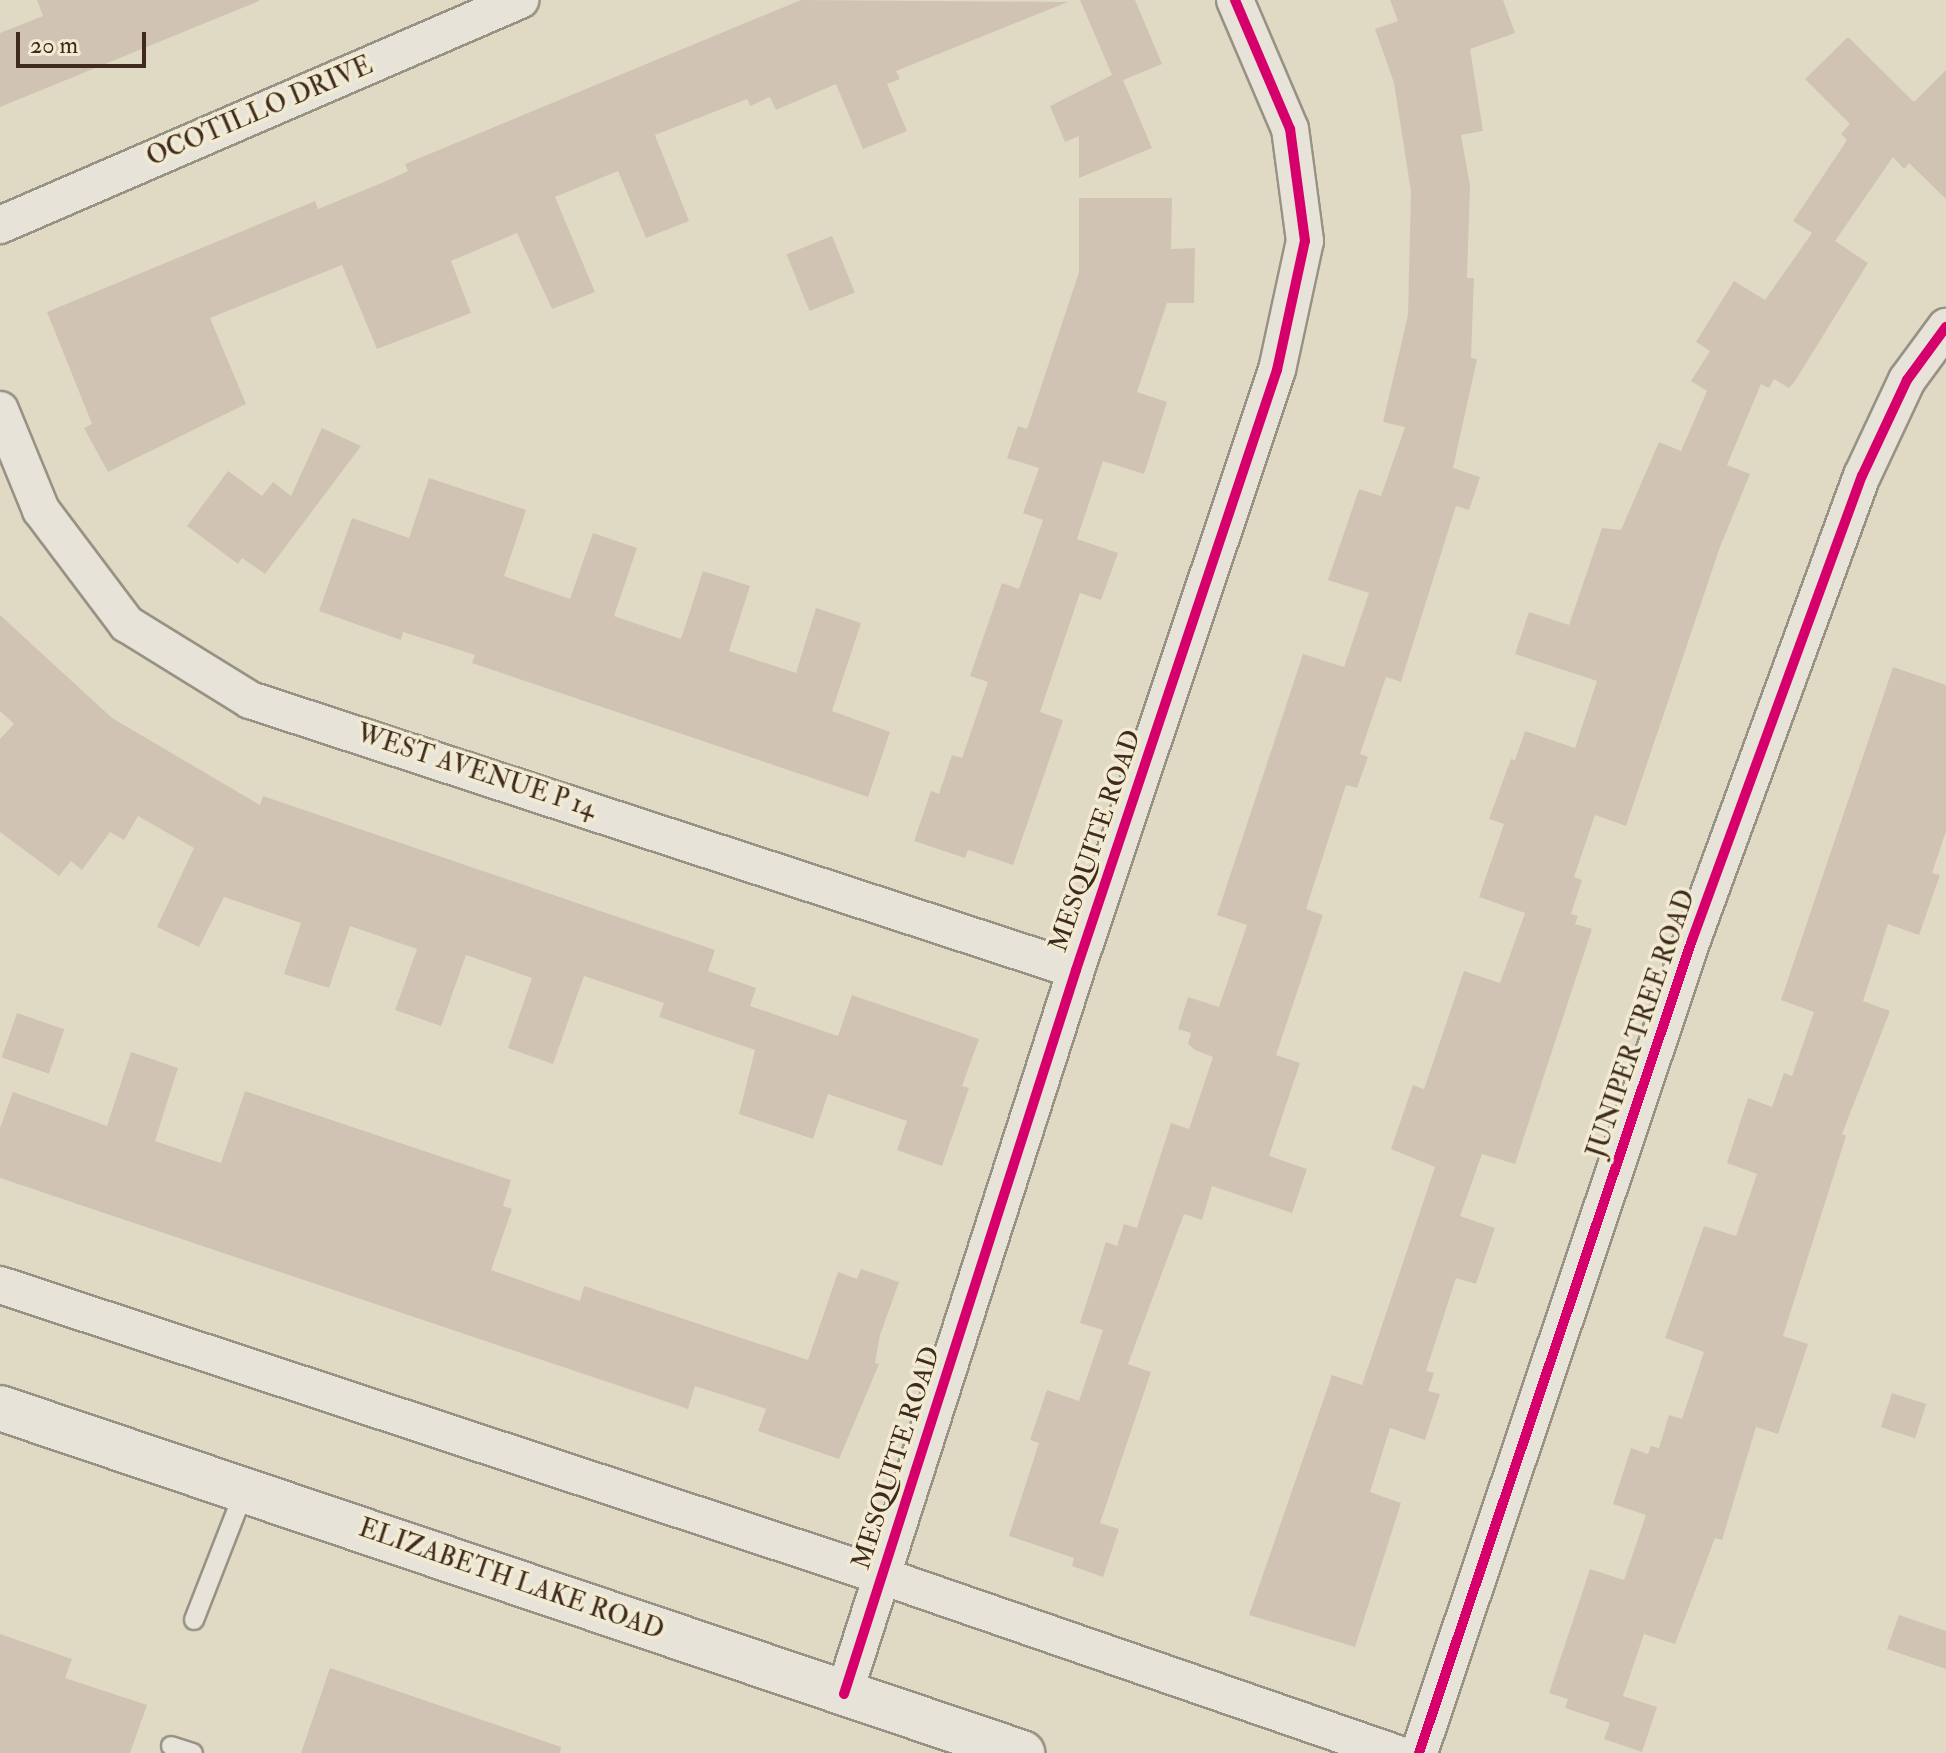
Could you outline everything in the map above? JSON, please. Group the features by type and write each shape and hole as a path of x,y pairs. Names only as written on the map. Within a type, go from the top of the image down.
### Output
{"main road":[{"name":"ELIZABETH LAKE ROAD","path":"0,1408 1022,1753"}],"street":[{"name":"OCOTILLO DRIVE","path":"0,225 520,0"},
{"name":"MESQUITE ROAD","path":"844,1694 1076,970 1277,370 1305,241 1290,129 1235,0"},
{"name":"JUNIPER TREE ROAD","path":"1419,1753 1692,940 1862,476 1907,380 1946,327"},
{"name":"WEST AVENUE P 14","path":"0,410 41,510 127,624 250,700 1076,970"},
{"path":"0,1285 882,1576 1395,1753"}],"lane":[{"path":"194,1620 245,1489"},
{"path":"171,1746 193,1753"}],"building":[{"path":"37,0 259,1 0,107 0,33 43,16"},
{"path":"801,0 1068,2 896,71 900,79 887,84 907,131 863,149 836,84 776,110 770,97 750,106 747,99 655,135 689,221 646,238 618,171 555,197 595,292 552,309 517,233 451,261 471,313 377,349 342,265 210,318 246,404 108,472 84,428 92,424 47,312 315,201 318,209 384,182 408,171 405,164"},
{"path":"1080,0 1135,0 1162,64 1123,80 1152,148 1079,178 1079,136 1065,142 1050,106 1112,75"},
{"path":"1390,0 1503,0 1515,33 1470,49 1483,131 1461,135 1470,186 1467,278 1474,278 1471,358 1477,359 1453,468 1480,477 1469,510 1456,506 1401,682 1386,677 1360,754 1368,757 1357,788 1346,785 1306,909 1323,915 1276,1055 1300,1063 1269,1156 1307,1169 1292,1213 1212,1186 1202,1220 1184,1214 1128,1364 1151,1372 1100,1523 1119,1529 1103,1577 1072,1566 1074,1558 1009,1536 1039,1443 1030,1440 1047,1390 1079,1401 1103,1330 1080,1323 1106,1242 1117,1246 1124,1224 1137,1228 1171,1123 1189,1129 1213,1057 1195,1050 1188,1044 1191,1033 1178,1029 1188,997 1219,1007 1247,925 1217,915 1303,654 1344,667 1369,593 1328,580 1359,489 1381,496 1405,427 1383,422 1408,315 1411,192 1394,83 1375,29 1398,21"},
{"path":"1848,37 1914,102 1946,70 1946,199 1909,163 1904,169 1893,157 1835,241 1868,263 1789,388 1774,379 1769,388 1761,384 1727,465 1750,474 1720,547 1626,826 1595,815 1574,877 1582,880 1571,914 1578,916 1575,924 1592,929 1515,1164 1482,1154 1460,1216 1495,1228 1476,1284 1456,1278 1426,1371 1434,1373 1428,1391 1440,1394 1425,1440 1390,1428 1370,1492 1401,1503 1355,1647 1249,1615 1332,1375 1362,1385 1435,1167 1391,1149 1413,1085 1424,1089 1464,971 1500,983 1525,913 1479,897 1504,824 1489,819 1511,759 1515,760 1525,731 1575,748 1597,681 1515,654 1529,612 1569,625 1602,528 1621,530 1659,442 1681,451 1707,391 1691,381 1710,351 1696,342 1734,281 1765,300 1812,233 1793,221 1847,140 1841,134 1850,124 1805,79"},
{"path":"1079,198 1172,198 1171,249 1195,248 1194,303 1167,303 1137,392 1167,402 1144,474 1103,461 1077,539 1118,553 1101,600 1080,593 1053,673 1040,712 1063,720 1013,865 968,850 965,858 914,841 931,791 939,794 952,755 962,758 988,682 970,676 1002,583 1019,589 1043,520 1023,513 1039,468 1007,458 1018,426 1027,429 1079,272"},
{"path":"832,236 855,293 809,311 787,254"},
{"path":"322,428 361,446 265,574 242,558 238,564 187,526 228,471 262,496 273,482 291,496"},
{"path":"429,478 526,510 504,576 570,599 593,533 637,548 614,616 681,639 703,571 750,586 729,651 796,673 816,608 861,623 832,711 890,732 868,797 472,663 475,655 403,632 401,640 319,611 352,518 409,538"},
{"path":"0,615 112,718 260,805 263,796 715,950 708,971 756,988 750,1006 838,1036 852,995 979,1039 962,1086 969,1088 942,1166 897,1150 907,1121 828,1094 813,1139 739,1114 755,1050 659,1017 664,1003 584,976 553,1064 508,1048 532,978 466,955 441,1026 395,1010 417,949 350,926 329,988 284,974 301,923 224,897 199,947 157,927 194,848 138,816 124,840 110,832 82,870 71,861 59,876 0,832 0,739 14,724 0,711"},
{"path":"1893,667 1946,685 1946,831 1932,873 1940,875 1919,935 1888,924 1863,1001 1890,1011 1842,1134 1846,1136 1783,1336 1808,1344 1778,1434 1756,1427 1722,1540 1715,1538 1675,1644 1644,1634 1623,1696 1657,1707 1642,1752 1604,1739 1610,1723 1565,1708 1568,1699 1549,1693 1590,1569 1624,1580 1646,1515 1613,1504 1631,1448 1648,1454 1651,1446 1659,1448 1669,1415 1682,1419 1704,1352 1665,1338 1704,1226 1736,1236 1757,1174 1727,1163 1748,1098 1772,1107 1784,1073 1792,1076 1814,1012 1781,1000"},
{"path":"17,1013 64,1029 49,1074 2,1057"},
{"path":"131,1052 178,1068 155,1141 221,1163 245,1091 511,1180 503,1206 512,1209 491,1270 580,1301 584,1286 808,1360 838,1272 857,1279 861,1269 899,1282 880,1335 875,1363 879,1364 839,1459 758,1431 766,1409 695,1386 688,1409 0,1178 0,1128 13,1092 107,1126"},
{"path":"1892,1393 1926,1404 1915,1438 1881,1427"},
{"path":"1899,1615 1946,1631 1946,1669 1887,1649"},
{"path":"0,1634 72,1659 65,1678 147,1705 130,1753 0,1753"},
{"path":"330,1668 561,1747 560,1753 301,1753"}],"cycle path":[{"path":"844,1694 1076,970 1277,370 1305,241 1290,129 1235,0"},
{"path":"1419,1753 1692,940 1862,476 1907,380 1946,327"}]}
